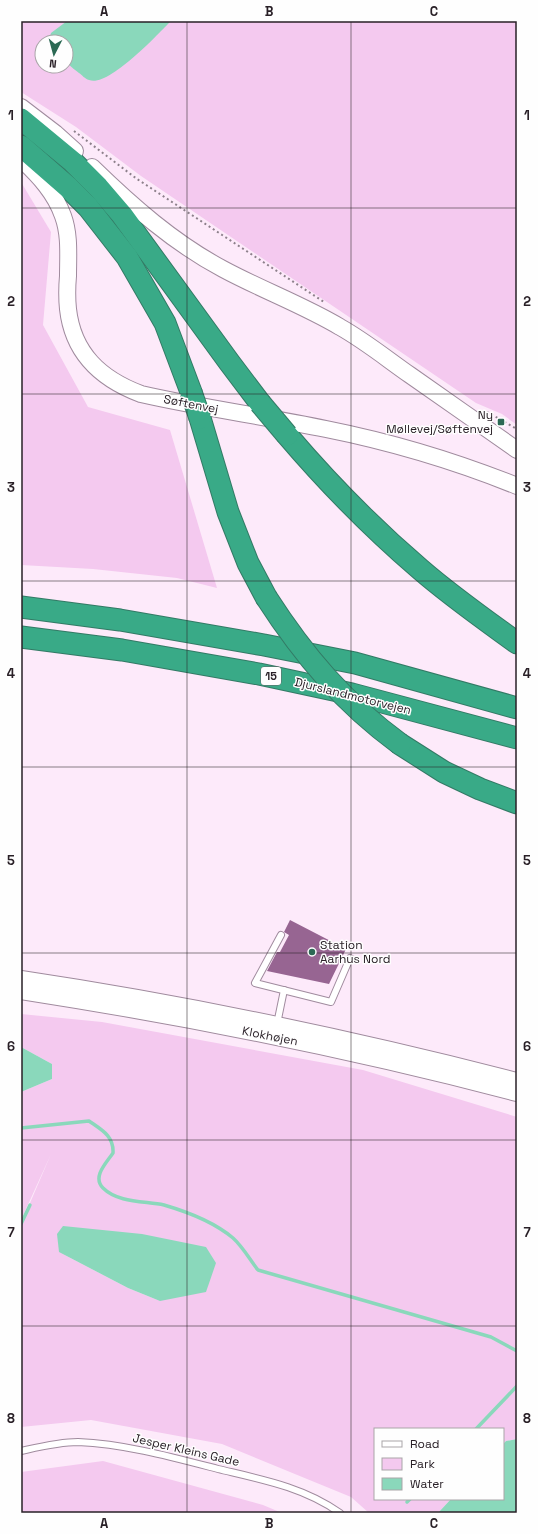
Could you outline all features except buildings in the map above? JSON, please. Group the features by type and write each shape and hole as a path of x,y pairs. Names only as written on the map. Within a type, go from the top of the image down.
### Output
{"highway":[{"path":"21,119 73,162 98,187 122,215 260,403 321,475 420,570 466,607 517,643"},
{"path":"21,146 68,187 88,207 127,257 165,323 200,418 228,512 248,563 266,597 304,652 332,685 374,724 400,744 444,772 480,789 517,803"},
{"path":"21,607 128,622 264,645 340,660 517,708"},
{"name":"Djurslandmotorvejen","path":"21,636 122,650 259,674 352,694 517,738"}],"main road":[{"path":"21,107 55,133 134,206 190,249 222,269 311,311 341,328 368,345 517,450"},
{"name":"Søftenvej","path":"21,158 37,173 49,189 63,216 67,232 68,310 72,328 76,339 91,363 110,380 123,388 141,394 325,429 390,444 454,462 517,486"},
{"name":"Klokhøjen","path":"21,979 96,990 277,1025 438,1060 517,1081"},
{"name":"Klokhøjen","path":"21,991 93,1002 284,1038 436,1072 517,1093"}],"lane":[{"path":"281,935 255,983 331,1002 350,958"},
{"path":"277,1025 284,990"},
{"name":"Jesper Kleins Gade","path":"21,1451 76,1442 108,1444 178,1458 281,1485 302,1492 321,1501 340,1513"}],"path":[{"path":"69,127 132,175 327,304"},
{"path":"484,410 517,429"}],"green space":[{"path":"21,21 517,21 517,425 502,414 476,403 141,176 76,127 21,92"},
{"path":"21,182 51,232 43,325 88,407 170,430 217,588 177,578 93,569 21,565"},
{"path":"21,1014 102,1022 363,1070 517,1117 517,1439 506,1441 504,1443 504,1428 374,1428 374,1500 450,1500 438,1513 369,1513 351,1497 222,1444 91,1420 21,1427 21,1224 51,1154 21,1220 21,1092 52,1079 52,1064 21,1047","holes":["59,1252 160,1301 128,1288"]},
{"path":"103,1461 263,1505 282,1513 21,1513 21,1472"}],"water":[{"path":"67,21 171,21 120,69 97,80 86,79 74,69 74,34 51,33"},
{"path":"21,1047 52,1064 52,1079 21,1092"},
{"path":"63,1226 142,1234 206,1247 216,1263 206,1292 160,1301 128,1288 59,1252 57,1234"},
{"path":"517,1439 517,1513 438,1513 450,1500 504,1500 504,1443 506,1441"}],"waterway":[{"path":"21,1128 89,1121 106,1134 112,1142 113,1153 99,1175 100,1184 109,1193 132,1201 164,1205 209,1222 233,1238 258,1270 491,1337 517,1351"},
{"path":"21,1224 30,1205"},
{"path":"477,1428 517,1386"}],"place":[{"name":"Ny Møllevej/Søftenvej","path":"501,422"},
{"name":"Station Aarhus Nord","path":"312,952"}]}
